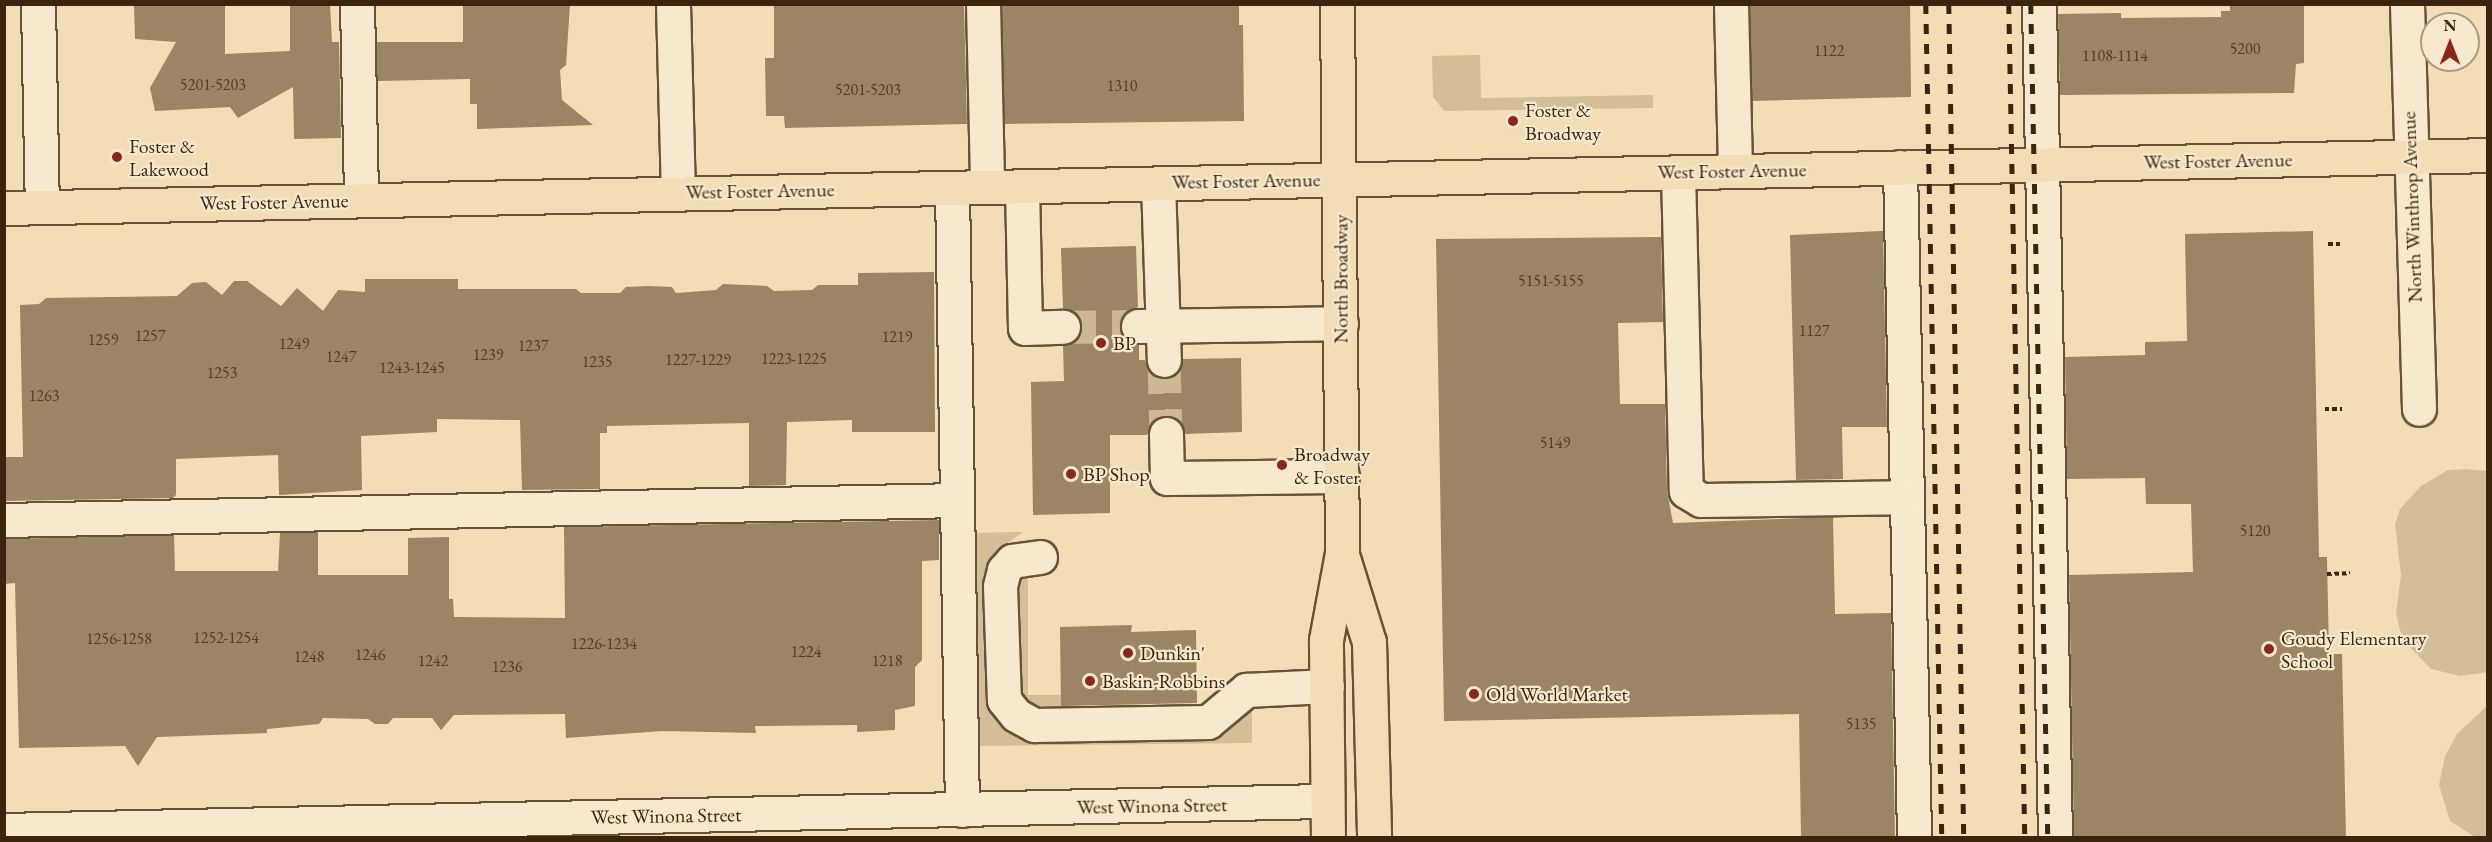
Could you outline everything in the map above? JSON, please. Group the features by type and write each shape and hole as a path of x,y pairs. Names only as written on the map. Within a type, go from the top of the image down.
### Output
{"main road":[{"name":"North Broadway","path":"1328,837 1326,640 1342,553 1337,4"},
{"name":"West Foster Avenue","path":"4,208 2487,155"},
{"name":"North Broadway","path":"1342,553 1370,642 1374,837"}],"street":[{"path":"38,4 42,207"},
{"path":"357,4 361,200"},
{"path":"673,4 678,193"},
{"path":"983,4 987,186"},
{"path":"1731,4 1735,171"},
{"path":"2039,4 2055,837"},
{"name":"North Winthrop Avenue","path":"2407,4 2419,409"},
{"path":"1900,167 1905,497 1914,837"},
{"path":"1678,172 1686,491 1701,500 1905,497"},
{"path":"1158,183 1151,326 1164,360"},
{"path":"1022,186 1025,328 1063,327"},
{"path":"952,188 962,810"},
{"path":"1151,326 1341,323"},
{"path":"1166,434 1167,478 1342,476"},
{"path":"4,520 956,500"},
{"path":"1040,557 1012,561 1004,570 1000,586 1004,700 1016,716 1034,724 1208,722 1246,690 1327,686"},
{"name":"West Winona Street","path":"4,830 1327,801"}],"path":[{"path":"2328,244 2343,244"},
{"path":"2325,409 2342,409"},
{"path":"2327,574 2350,573"}],"shaded area":[{"path":"1480,55 1481,98 1653,95 1653,108 1444,111 1433,97 1432,56"},
{"path":"2448,470 2487,471 2488,672 2460,676 2431,669 2402,639 2396,614 2401,575 2395,524 2400,509 2421,486"},
{"path":"1023,532 1003,546 987,569 1002,720 1252,704 1252,743 977,746 973,533"},
{"path":"1028,578 1028,695 1061,695 1061,709 1033,709 1018,699 1014,579"},
{"path":"2487,706 2487,837 2475,837 2450,821 2439,785 2445,756 2457,734"}],"building":[{"path":"134,4 225,4 225,54 290,51 290,4 330,4 332,42 339,42 341,138 294,139 293,87 238,118 230,107 155,111 150,88 176,42 135,39"},
{"path":"463,4 570,4 566,65 560,70 562,100 593,125 477,129 477,104 470,104 470,79 377,81 377,42 463,42"},
{"path":"774,4 964,4 967,124 785,128 784,116 766,116 765,58 774,58"},
{"path":"1002,4 1239,4 1239,25 1243,25 1244,121 1004,124"},
{"path":"1750,4 1910,4 1911,97 1752,101"},
{"path":"2230,4 2304,4 2304,63 2296,64 2294,93 2060,95 2058,14 2121,13 2121,18 2221,17 2221,11 2230,11"},
{"path":"1883,231 1887,427 1842,427 1843,479 1796,480 1790,235"},
{"path":"2313,231 2319,557 2327,557 2329,654 2342,654 2346,837 2074,837 2069,575 2193,572 2191,504 2146,504 2145,478 2067,479 2065,357 2145,355 2145,342 2187,341 2185,234"},
{"path":"1661,237 1663,322 1618,323 1620,404 1665,404 1667,491 1673,523 1833,517 1835,614 1891,613 1895,837 1801,837 1799,714 1444,721 1436,239"},
{"name":"BP","path":"1136,246 1138,307 1122,316 1122,335 1139,345 1139,360 1145,360 1148,370 1164,379 1174,376 1183,359 1241,358 1242,432 1185,434 1182,424 1166,415 1156,418 1147,435 1110,435 1110,513 1033,515 1031,382 1064,381 1063,346 1073,343 1082,327 1079,317 1063,308 1061,248"},
{"path":"934,272 935,432 852,432 852,420 787,422 786,485 749,486 749,423 607,426 607,433 600,433 600,489 522,490 520,420 437,419 437,432 361,436 362,490 279,495 278,455 176,459 176,495 173,498 4,501 4,457 23,457 20,305 39,304 46,298 177,296 192,283 206,282 222,295 234,281 247,281 281,306 297,288 323,311 338,290 365,292 365,279 458,279 458,289 576,289 581,293 620,293 626,287 672,287 676,293 716,290 723,284 767,286 774,291 812,290 818,285 858,285 858,273"},
{"path":"939,520 939,560 922,561 922,660 915,667 915,706 895,710 895,730 857,732 857,725 755,726 756,733 662,731 566,738 565,714 454,715 441,730 432,718 393,718 388,724 375,724 368,719 323,718 319,724 267,729 267,733 157,737 138,766 125,746 19,748 15,583 4,584 4,539 174,535 175,571 278,571 280,533 318,532 318,575 408,575 408,538 449,537 449,599 453,599 454,617 565,618 564,527"},
{"name":"Dunkin'","path":"1132,625 1131,632 1196,630 1197,703 1061,706 1060,627"}],"tunnel":[{"path":"1063,327 1138,326"},
{"path":"1164,360 1166,434"}],"railway":[{"path":"1926,4 1942,838"},
{"path":"1949,4 1964,838"},
{"path":"2009,4 2025,838"},
{"path":"2031,4 2048,838"}],"place":[{"name":"Foster & Broadway","path":"1513,121"},
{"name":"Foster & Lakewood","path":"117,157"},
{"name":"BP","path":"1101,343"},
{"name":"Broadway & Foster","path":"1282,465"},
{"name":"BP Shop","path":"1071,474"},
{"name":"Goudy Elementary School","path":"2269,649"},
{"name":"Dunkin'","path":"1128,653"},
{"name":"Baskin-Robbins","path":"1090,681"},
{"name":"Old World Market","path":"1474,694"}]}
